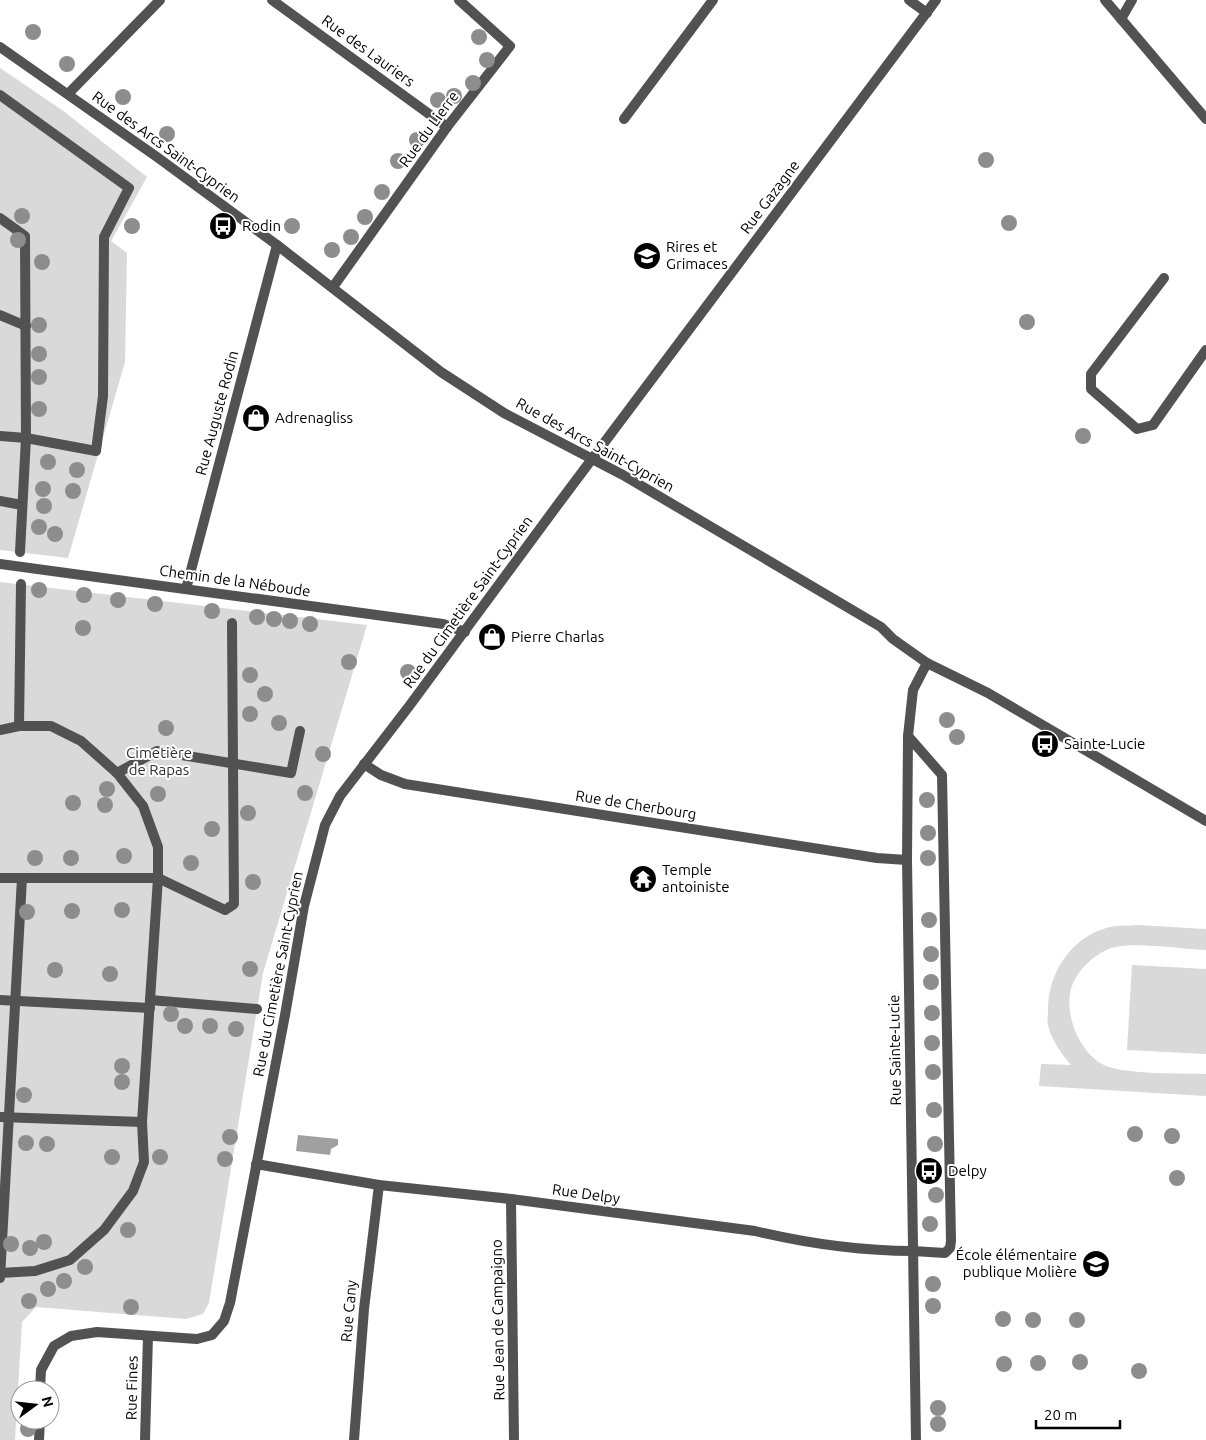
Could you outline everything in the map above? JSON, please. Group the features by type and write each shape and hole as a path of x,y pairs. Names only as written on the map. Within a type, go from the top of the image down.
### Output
{"street":[{"path":"68,94 160,0"},
{"name":"Rue des Lauriers","path":"272,0 447,127"},
{"name":"Rue du Lierre","path":"333,287 447,127 510,46 459,0"},
{"path":"624,119 713,0"},
{"path":"909,0 927,13"},
{"name":"Rue Gazagne","path":"593,459 936,0"},
{"path":"1105,0 1206,119"},
{"path":"1121,19 1132,0"},
{"name":"Rue des Arcs Saint-Cyprien","path":"0,47 277,245 441,372 504,413 593,459 882,626 894,639 927,663 988,693 1206,821"},
{"path":"0,94 129,188 104,237 104,396 96,450 26,438 0,436"},
{"path":"0,218 26,236 26,438 20,552"},
{"name":"Rue Auguste Rodin","path":"186,589 277,245"},
{"path":"1164,278 1091,374 1091,389 1138,429 1153,425 1206,350"},
{"path":"0,315 26,326"},
{"name":"Rue du Cimetière Saint-Cyprien","path":"40,1380 41,1370 54,1346 71,1336 97,1332 197,1339 212,1335 224,1321 230,1303 304,906 325,825 340,796 465,632 593,459"},
{"path":"0,502 22,504"},
{"name":"Chemin de la Néboude","path":"0,564 443,624 465,632"},
{"path":"19,726 21,584"},
{"path":"0,878 158,878 225,910 234,904 232,623"},
{"name":"Rue Sainte-Lucie","path":"916,1440 907,860 908,736 913,690 927,663"},
{"path":"0,730 19,726 51,726 81,741 117,773 143,806 158,847 158,878 142,1122 144,1162 133,1191 104,1230 70,1260 35,1271 0,1273"},
{"path":"117,773 158,751 291,773 300,731"},
{"name":"Rue Delpy","path":"256,1164 379,1184 755,1231 794,1240 945,1253 950,1248 952,1241 942,775 908,736"},
{"name":"Rue de Cherbourg","path":"364,764 381,775 405,784 877,858 907,860"},
{"path":"0,1279 5,1117 22,878"},
{"path":"0,1000 257,1009"},
{"path":"5,1117 142,1122"},
{"name":"Rue Cany","path":"354,1440 364,1308 379,1184"},
{"name":"Rue Jean de Campaigno","path":"511,1199 514,1440"},
{"name":"Rue Fines","path":"146,1440 148,1336"}],"green space":[{"path":"0,68 62,110 147,177 111,241 127,253 125,362 68,558 0,550"},
{"name":"Cimetière de Rapas","path":"0,582 367,625 263,973 209,1303 203,1314 186,1319 36,1307 22,1322 19,1380 10,1380 10,1430 16,1430 15,1440 0,1440"},
{"path":"1137,925 1206,929 1206,950 1135,945 1115,947 1100,954 1086,964 1075,978 1072,986 1069,1004 1070,1014 1077,1035 1088,1053 1104,1065 1139,1072 1206,1074 1206,1096 1039,1086 1041,1064 1071,1065 1049,1031 1049,996 1052,982 1058,969 1074,947 1084,938 1113,926"},
{"path":"1132,965 1206,969 1206,1054 1127,1050"}],"shaded area":[{"path":"298,1135 338,1139 338,1145 331,1149 330,1155 296,1151"}],"place":[{"name":"Rodin","path":"223,226"},
{"name":"Rires et Grimaces","path":"647,256"},
{"name":"Adrenagliss","path":"256,418"},
{"name":"Pierre Charlas","path":"492,637"},
{"name":"Sainte-Lucie","path":"1045,744"},
{"name":"Temple antoiniste","path":"643,879"},
{"name":"Delpy","path":"929,1171"},
{"name":"École élémentaire publique Molière","path":"1096,1264"}]}
